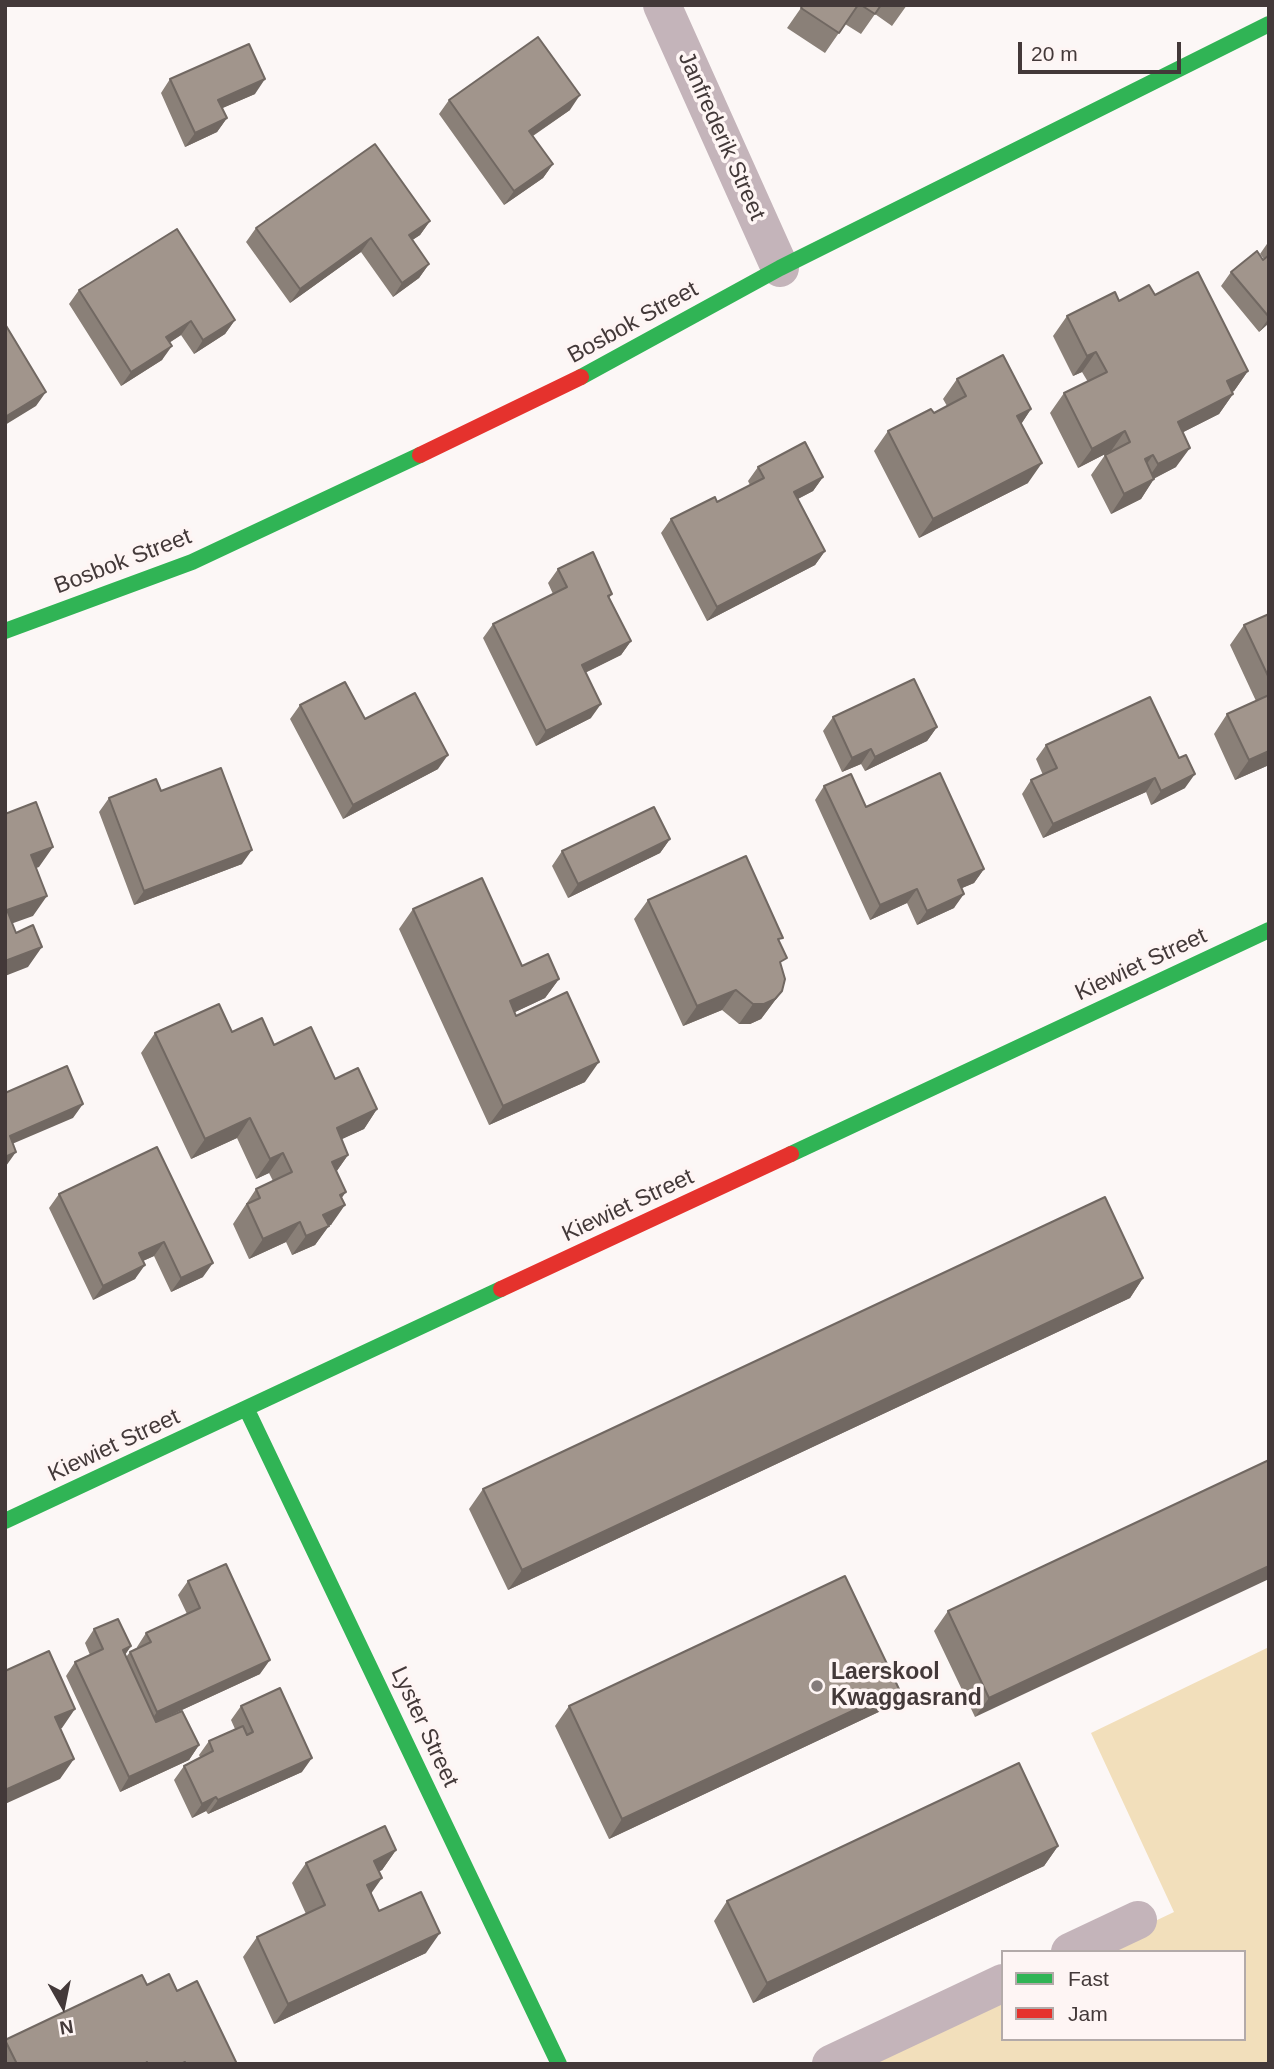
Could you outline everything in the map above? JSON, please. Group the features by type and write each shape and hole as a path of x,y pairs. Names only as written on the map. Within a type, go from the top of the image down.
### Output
{"street":[{"name":"Janfrederik Street","path":"662,5 780,268"},
{"name":"Bosbok Street","path":"5,631 192,562 438,447 617,360 780,268 1269,24"},
{"name":"Kiewiet Street","path":"5,1521 1269,930"},
{"name":"Lyster Street","path":"247,1410 559,2064"},
{"path":"1074,1950 1138,1920"},
{"path":"831,2064 1001,1984"}],"shaded area":[{"path":"1269,1647 1269,2064 853,2064 1001,1994 1001,2041 1246,2041 1246,1950 1094,1950 1174,1912 1091,1733"}],"building":[{"path":"803,5 858,5 839,33 801,8"},
{"path":"861,5 881,5 875,14"},
{"path":"538,37 580,95 529,131 553,164 514,191 449,100"},
{"path":"249,44 265,79 218,100 227,118 195,133 170,79"},
{"path":"375,144 430,221 409,235 429,264 402,283 371,238 300,289 256,228"},
{"path":"177,229 235,320 203,340 191,321 166,337 172,346 131,372 79,290"},
{"path":"1257,251 1263,260 1269,255 1269,317 1231,272"},
{"path":"1198,272 1248,371 1227,381 1233,394 1178,422 1190,448 1158,464 1153,455 1145,459 1154,479 1124,494 1105,455 1130,442 1125,431 1092,449 1064,393 1107,372 1096,352 1087,356 1067,316 1115,292 1119,301 1149,285 1155,295"},
{"path":"5,324 46,392 5,417"},
{"path":"1003,355 1031,409 1017,416 1042,463 933,519 888,431 931,409 934,413 966,396 957,379"},
{"path":"805,442 823,477 794,492 825,551 717,607 671,519 715,497 717,502 764,478 758,467"},
{"path":"593,552 612,594 608,596 631,641 582,665 601,704 546,731 493,624 567,587 558,569"},
{"path":"1269,614 1269,678 1244,625"},
{"path":"914,679 937,727 875,757 871,749 852,758 833,717"},
{"path":"345,682 365,719 415,693 448,755 353,805 300,705"},
{"path":"1269,695 1269,751 1249,760 1227,714"},
{"path":"1150,697 1179,758 1186,755 1195,774 1161,791 1155,778 1053,824 1031,780 1057,768 1046,745"},
{"path":"221,768 252,850 144,891 109,798 156,779 161,791"},
{"path":"940,773 984,869 958,880 964,894 927,911 917,889 880,905 824,786 851,774 866,807"},
{"path":"36,802 53,847 31,855 47,896 7,910 16,933 33,925 42,947 5,961 5,814"},
{"path":"654,807 670,839 578,884 562,851"},
{"path":"746,856 783,938 778,939 787,958 780,962 785,979 782,991 775,999 764,1004 753,1004 736,990 697,1006 648,900"},
{"path":"482,878 522,966 548,954 559,979 510,1001 516,1016 567,992 599,1062 503,1106 413,909"},
{"path":"219,1004 232,1032 262,1018 274,1045 311,1027 335,1079 358,1068 377,1109 337,1128 348,1155 332,1162 346,1192 340,1195 345,1205 323,1215 329,1226 306,1236 300,1222 263,1239 247,1204 260,1198 256,1189 292,1172 283,1153 270,1159 250,1118 205,1139 155,1033"},
{"path":"67,1066 83,1104 10,1136 16,1152 5,1157 5,1093"},
{"path":"157,1147 213,1263 181,1278 164,1242 139,1253 145,1265 103,1286 59,1194"},
{"path":"1105,1197 1143,1278 522,1570 483,1489"},
{"path":"1269,1460 1269,1566 989,1698 948,1611"},
{"path":"226,1564 270,1660 157,1712 130,1652 151,1642 146,1633 200,1608 188,1581"},
{"path":"845,1576 899,1689 622,1819 569,1706"},
{"path":"118,1619 131,1646 123,1650 156,1722 182,1711 199,1745 129,1777 75,1662 103,1649 94,1629"},
{"path":"49,1651 75,1709 55,1717 74,1759 5,1790 5,1671"},
{"path":"280,1688 312,1758 218,1800 216,1797 202,1804 184,1766 213,1751 209,1741 243,1726 247,1735 253,1732 241,1706"},
{"path":"1019,1763 1058,1846 767,1983 727,1901"},
{"path":"385,1826 396,1850 374,1861 382,1878 367,1885 379,1911 421,1892 440,1933 288,2004 257,1937 325,1905 306,1863"},
{"path":"169,1974 177,1991 197,1981 237,2064 17,2064 5,2040 142,1975 147,1985"}],"traffic: fast":[{"path":"581,377 780,268 1269,24"},
{"path":"5,631 192,562 420,455"},
{"path":"791,1154 1269,930"},
{"path":"5,1521 501,1289"},
{"path":"247,1410 559,2064"}],"traffic: jam":[{"path":"420,455 581,377"},
{"path":"501,1289 791,1154"}],"place":[{"name":"Laerskool Kwaggasrand","path":"817,1686"}]}
